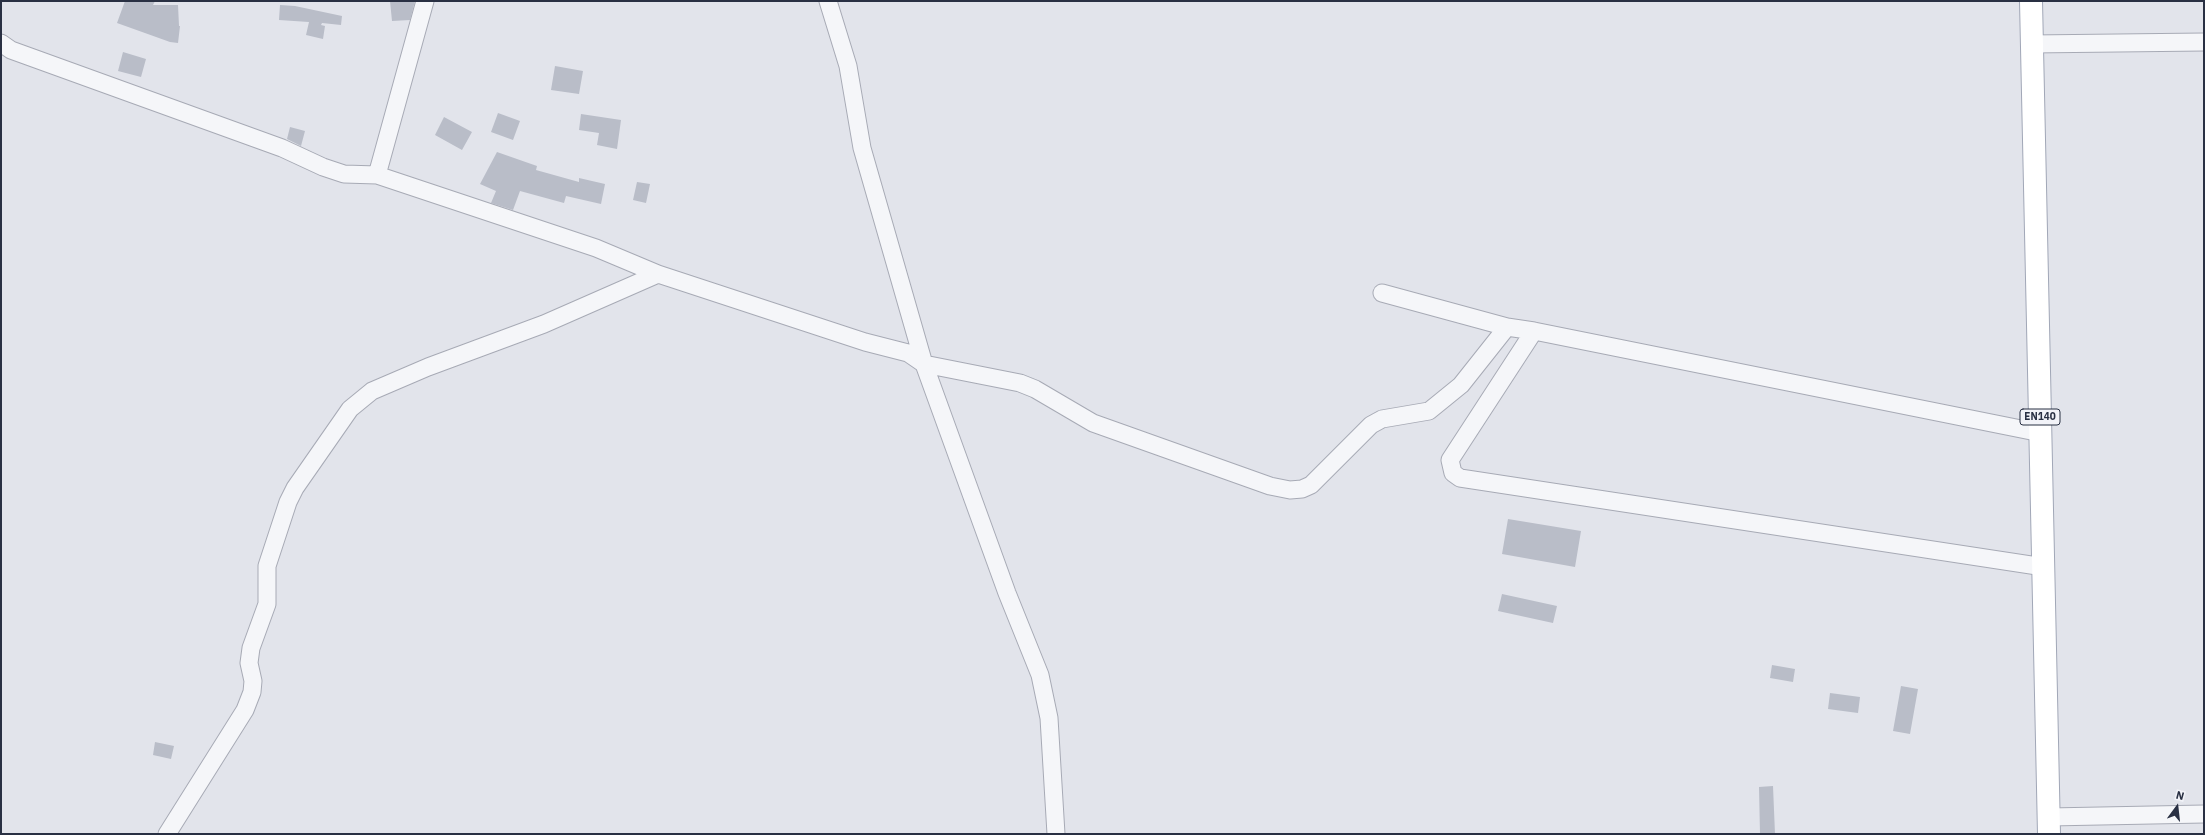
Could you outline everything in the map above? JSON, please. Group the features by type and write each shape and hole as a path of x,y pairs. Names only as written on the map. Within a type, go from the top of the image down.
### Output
{"main road":[{"name":"EN140","path":"2031,1 2049,826"}],"street":[{"path":"377,175 425,1"},
{"path":"828,1 848,66 862,148 924,364 1007,594 1040,675 1049,718 1056,834"},
{"path":"2031,44 2204,42"},
{"path":"1,43 11,50 282,148 323,167 344,174 377,175 596,248 658,274 865,342 908,353 924,364 1020,383 1035,388 1093,423 1270,486 1290,490 1302,489 1311,485 1371,425 1382,419 1429,411 1461,385 1507,327"},
{"path":"167,834 234,728 252,692 253,681 249,663 251,648 266,604 268,566 288,502 295,488 350,409 372,391 428,367 544,324 658,274"},
{"path":"1382,293 1507,327 1534,331 2041,433"},
{"path":"1534,331 1450,460 1453,473 1460,478 2044,566"},
{"path":"2049,826 2204,814"}],"building":[{"path":"125,1 155,1 153,5 178,5 180,26 178,43 170,42 117,23"},
{"path":"390,1 415,1 410,20 392,21"},
{"path":"280,5 295,6 342,16 341,25 322,23 321,25 325,26 323,39 306,35 309,22 279,20"},
{"path":"123,52 146,59 141,77 118,71"},
{"path":"555,66 583,71 579,94 551,90"},
{"path":"498,113 520,121 513,140 491,132"},
{"path":"581,114 621,120 617,149 597,145 599,133 579,130"},
{"path":"444,117 472,132 462,150 435,135"},
{"path":"290,127 305,131 301,146 287,139"},
{"path":"497,152 537,166 536,170 579,182 579,178 605,184 601,204 566,196 564,203 520,191 513,210 491,203 496,191 480,184"},
{"path":"637,182 650,184 646,203 633,200"},
{"path":"1508,519 1581,531 1575,567 1502,554"},
{"path":"1502,594 1557,606 1553,623 1498,611"},
{"path":"1772,665 1795,669 1793,682 1770,678"},
{"path":"1901,686 1918,689 1910,734 1893,731"},
{"path":"1830,693 1860,697 1858,713 1828,709"},
{"path":"155,742 174,746 171,759 153,755"},
{"path":"1773,786 1775,834 1760,834 1759,787"}]}
